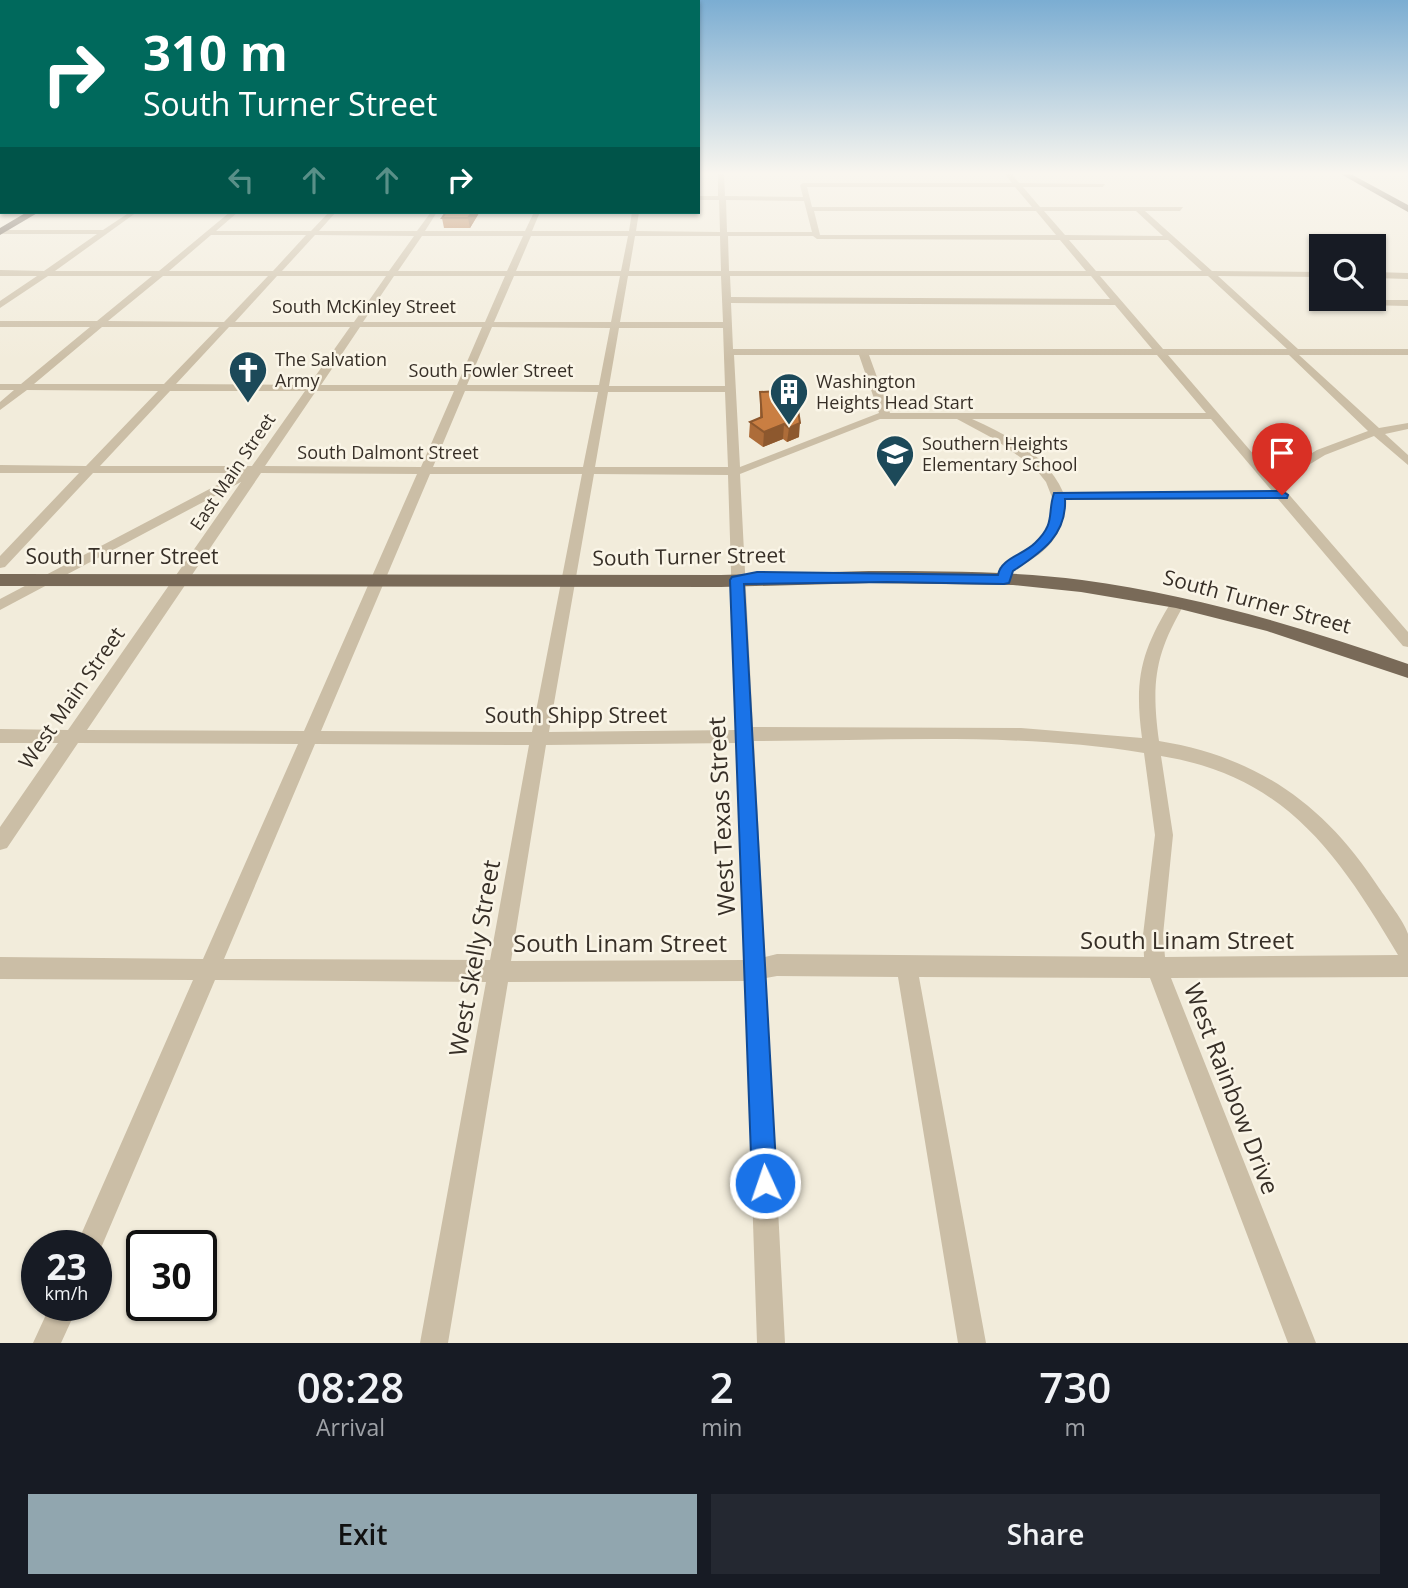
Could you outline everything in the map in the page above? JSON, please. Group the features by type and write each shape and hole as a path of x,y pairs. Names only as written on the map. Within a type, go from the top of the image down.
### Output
{"main road":[{"name":"South Turner Street","path":"0,580 568,582 737,580 757,577 1004,580 1075,586 1178,603 1307,636 1408,671"}],"street":[{"path":"0,305 102,236"},
{"path":"0,407 205,236"},
{"path":"0,564 310,236"},
{"name":"East Main Street","path":"181,580 417,236"},
{"path":"96,1230 526,236"},
{"name":"West Skelly Street","path":"434,1343 539,738 632,236"},
{"name":"West Texas Street","path":"723,236 771,1343"},
{"path":"817,236 1169,238"},
{"path":"1061,236 1408,642"},
{"path":"1167,236 1293,349 1294,357 1408,461"},
{"path":"0,273 1309,274"},
{"path":"1386,275 1408,276"},
{"path":"726,300 1118,302"},
{"path":"1386,303 1408,303"},
{"name":"South McKinley Street","path":"0,324 728,325"},
{"path":"729,352 1408,352"},
{"path":"863,352 885,415"},
{"name":"South Fowler Street","path":"0,387 731,389"},
{"name":"South Dalmont Street","path":"0,469 734,471 744,470 874,417 885,415 1215,416"},
{"path":"954,415 1010,441 1026,453 1044,471 1058,496 1059,510 1052,532 1038,548 1006,568 1004,580"},
{"path":"1272,483 1314,453 1349,439 1408,425"},
{"path":"0,605 255,470"},
{"path":"1058,496 1282,495"},
{"name":"West Main Street","path":"0,842 181,580"},
{"name":"West Rainbow Drive","path":"1178,603 1154,648 1146,690 1151,748 1164,834 1162,876 1151,950 1302,1343"},
{"name":"South Shipp Street","path":"0,736 1057,736 1151,748 1196,755 1221,763 1252,777 1291,801 1332,836 1408,953"},
{"name":"South Linam Street","path":"0,968 500,971 755,970 776,965 1408,966"},
{"path":"908,967 972,1343"},
{"path":"47,1343 57,1321"}],"building":[{"path":"795,390 800,423 789,428 784,424 764,432 750,422 762,417 760,392"}],"place":[{"name":"The Salvation Army","path":"248,404"},
{"name":"Washington Heights Head Start","path":"789,426"},
{"name":"Southern Heights Elementary School","path":"895,488"}],"route":[{"path":"765,1183 737,580 757,577 965,577 1004,580 1006,568 1027,557 1046,541 1052,532 1059,510 1058,496 1282,495"}]}
